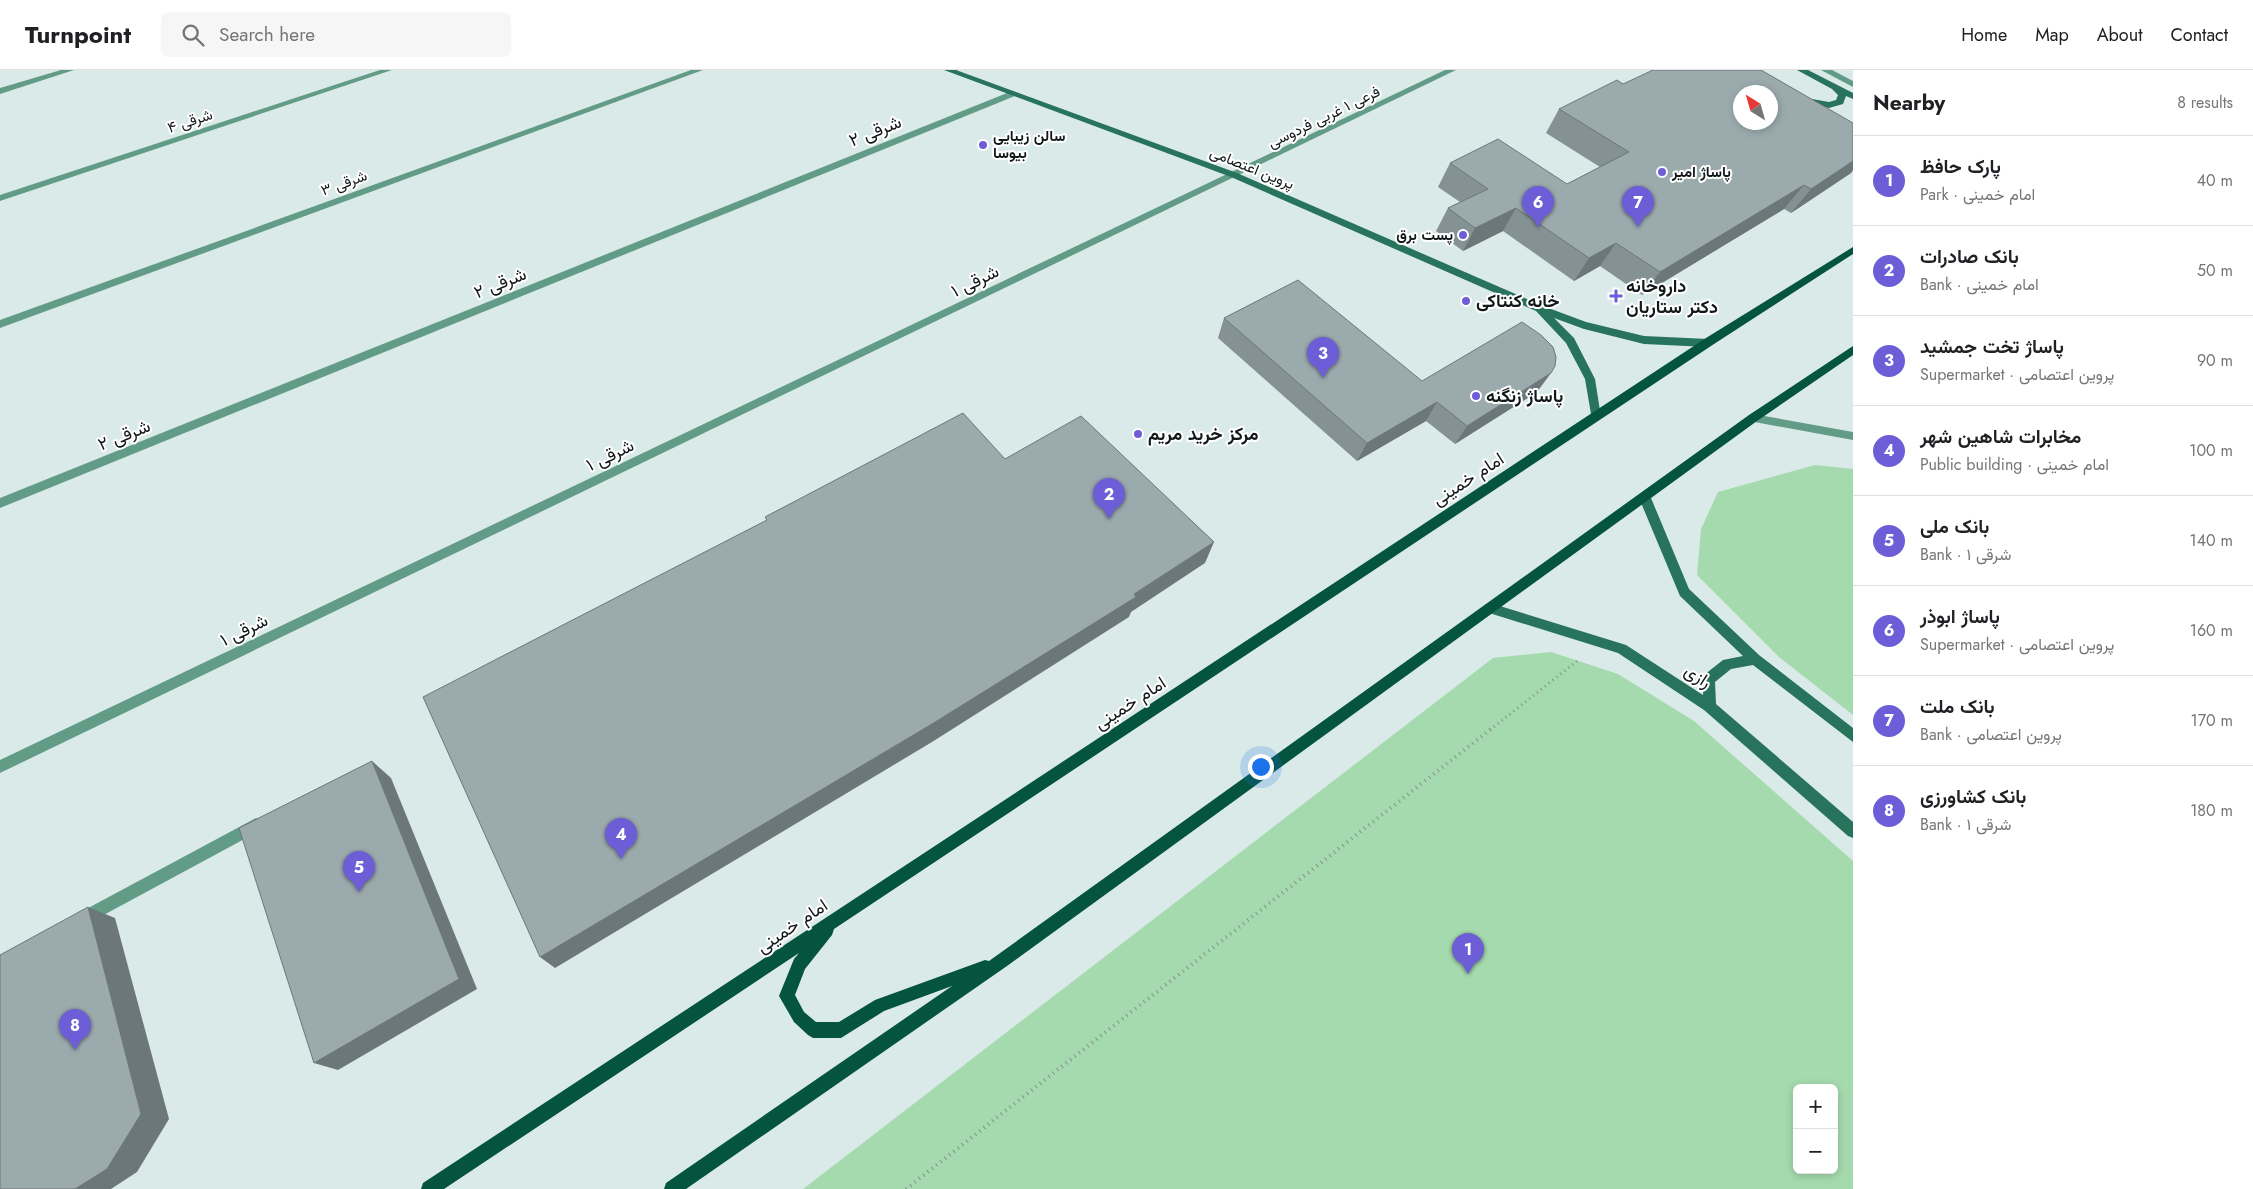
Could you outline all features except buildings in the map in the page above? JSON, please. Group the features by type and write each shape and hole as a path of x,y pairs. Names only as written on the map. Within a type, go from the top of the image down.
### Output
{"main road":[{"path":"1801,70 1853,96"},
{"name":"پروین اعتصامی","path":"953,71 1234,175 1539,308 1584,325 1644,340 1708,343"},
{"path":"1812,102 1829,105 1840,102 1842,95 1835,87"},
{"path":"1803,97 1835,114"},
{"name":"امام خمینی","path":"429,1189 1708,343 1853,250"},
{"path":"1539,308 1570,341 1586,371 1590,379 1596,417"},
{"path":"672,1189 1002,961 1645,498 1753,418 1853,350"},
{"path":"1645,498 1684,592 1755,658 1853,736"},
{"name":"رازی","path":"1490,608 1622,649 1709,706 1853,831"},
{"path":"1709,706 1709,679 1728,664 1755,658"},
{"path":"837,918 799,964 787,996 799,1017 813,1030 841,1030 880,1005 1002,961"}],"street":[{"path":"0,91 70,70"},
{"name":"۴ شرقی","path":"0,198 388,70"},
{"name":"۳ شرقی","path":"0,324 699,70"},
{"name":"فرعی ۱ غربی فردوسی","path":"1234,175 1452,70"},
{"path":"1825,70 1853,84"},
{"path":"1840,70 1853,76"},
{"name":"۲ شرقی","path":"0,502 1012,94"},
{"name":"۱ شرقی","path":"0,767 1234,175"},
{"path":"1753,418 1853,436"},
{"path":"70,925 269,818"}],"path":[{"path":"906,1189 1600,642"}],"green space":[{"path":"1815,465 1853,469 1853,715 1779,657 1697,575 1701,529 1718,492"},
{"path":"1551,652 1618,674 1694,721 1853,861 1853,1189 803,1189 1493,658"}],"place":[{"name":"سالن زیبایی بیوسا","path":"983,145"},
{"name":"پاساژ امیر","path":"1662,172"},
{"name":"پاساژ ابوذر","path":"1538,227"},
{"name":"بانک ملت","path":"1638,227"},
{"name":"پست برق","path":"1463,235"},
{"name":"داروخانه دکتر ستاریان","path":"1616,296"},
{"name":"خانه کنتاکی","path":"1466,301"},
{"name":"پاساژ تخت جمشید","path":"1323,378"},
{"name":"پاساژ زنگنه","path":"1476,396"},
{"name":"مرکز خرید مریم","path":"1138,434"},
{"name":"بانک صادرات","path":"1109,519"},
{"name":"مخابرات شاهین شهر","path":"621,859"},
{"name":"بانک ملی","path":"359,892"},
{"name":"پارک حافظ","path":"1468,974"},
{"name":"بانک کشاورزی","path":"75,1050"}]}
